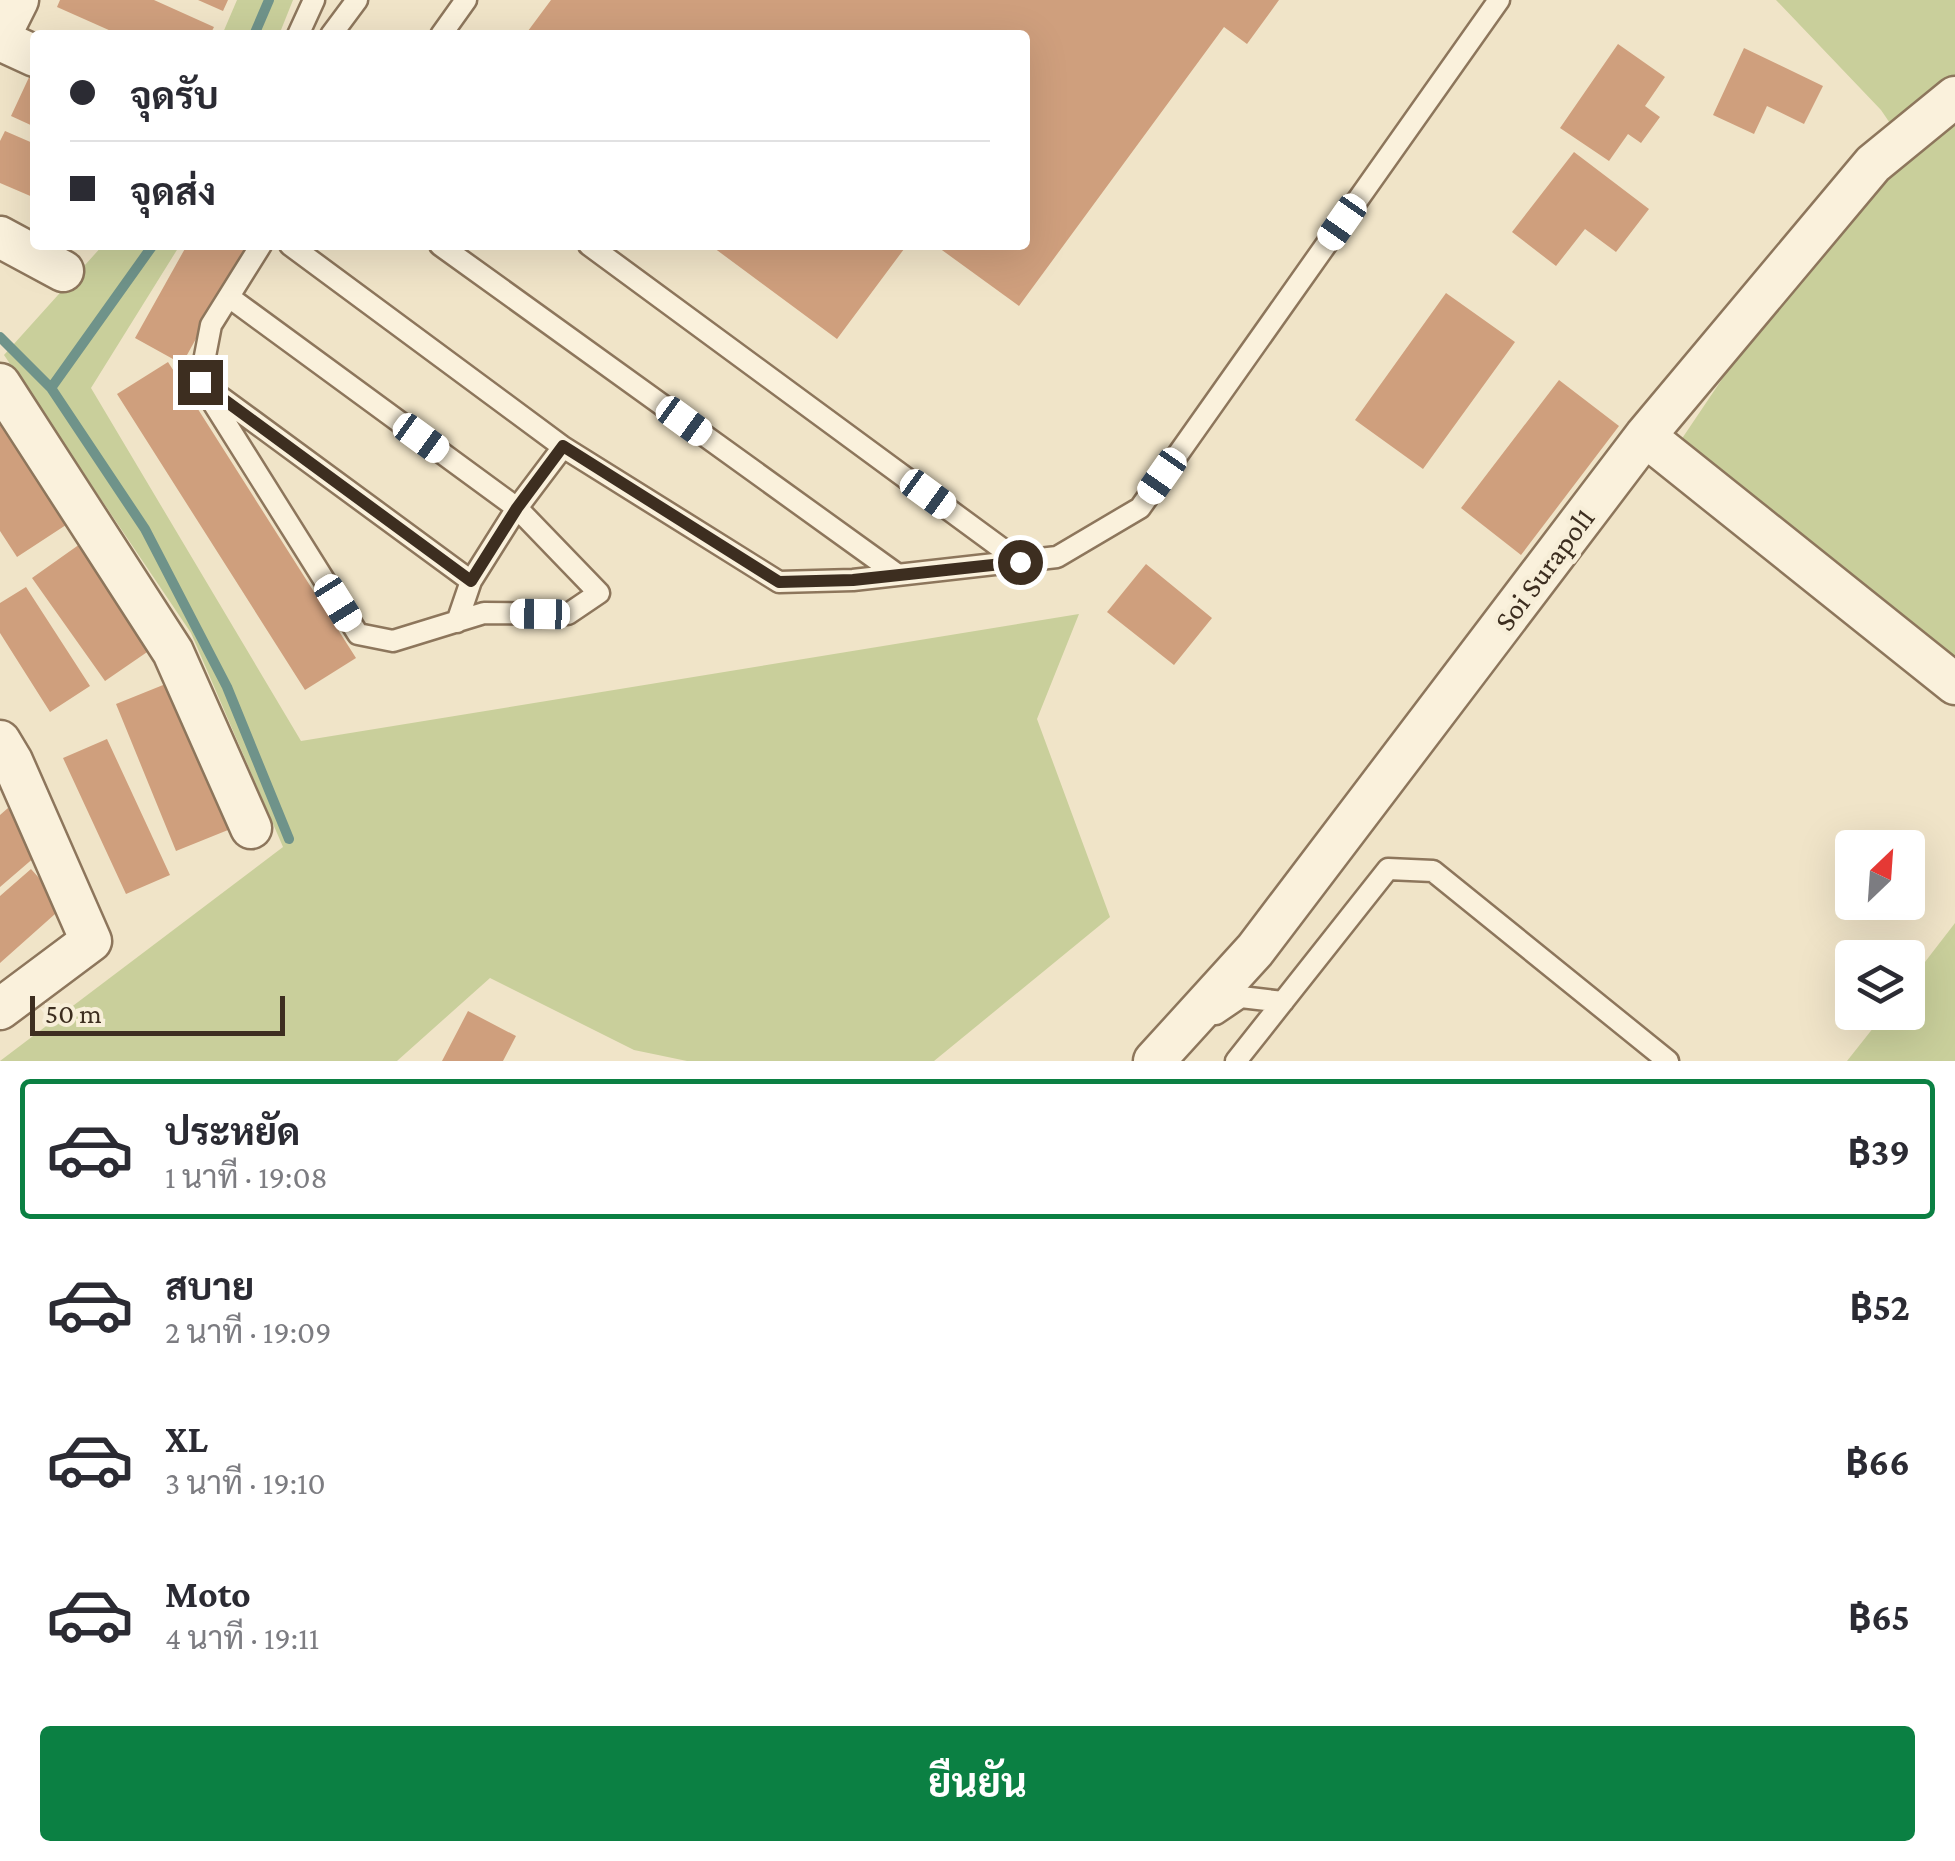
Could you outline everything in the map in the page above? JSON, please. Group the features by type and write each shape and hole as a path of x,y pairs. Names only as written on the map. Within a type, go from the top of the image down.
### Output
{"street":[{"path":"18,0 0,38 30,53"},
{"name":"Soi Surapol1","path":"1160,1055 1254,950 1645,436 1873,164 1955,97"},
{"path":"0,237 63,272"},
{"path":"0,384 173,652 252,828"},
{"path":"1645,436 1955,684"},
{"path":"0,1008 90,941 4,758"}],"lane":[{"path":"307,30 314,0"},
{"path":"334,30 357,0"},
{"path":"444,30 466,0"},
{"path":"297,250 563,446 779,582 898,575 1057,557 1140,508 1499,0"},
{"path":"229,296 517,508 599,593 568,614 484,613 393,641 358,634 200,382 211,326 229,296 257,250"},
{"path":"447,250 898,575"},
{"path":"596,250 1020,562"},
{"path":"200,382 471,581"},
{"path":"457,622 471,581 517,508 563,446"},
{"path":"1236,1061 1388,869 1434,871 1668,1061"},
{"path":"1160,1055 1241,997 1283,1002"}],"green space":[{"path":"237,0 293,0 281,30 224,30"},
{"path":"1776,0 1955,0 1955,666 1681,440 1776,299 1836,227 1913,157 1881,110"},
{"path":"98,250 177,250 91,388 301,741 1079,614 1037,719 1110,917 934,1061 687,1061 634,1050 490,978 397,1061 0,1061 283,847 191,633 4,355"},
{"path":"1955,923 1955,1061 1847,1061 1872,1030 1925,1030 1925,962"}],"building":[{"path":"60,0 154,0 214,27 109,30 57,7"},
{"path":"198,0 228,0 223,11"},
{"path":"551,0 1279,0 1247,44 1224,27 1019,306 942,250 1030,250 1030,30 529,30"},
{"path":"1618,44 1665,77 1645,106 1660,117 1641,143 1628,134 1609,161 1560,128"},
{"path":"1744,48 1823,86 1804,124 1767,106 1754,134 1713,115"},
{"path":"30,75 30,125 11,116"},
{"path":"5,131 30,142 30,196 0,183 0,141"},
{"path":"1574,152 1649,209 1616,252 1585,229 1556,266 1512,232"},
{"path":"184,250 245,250 182,364 135,338"},
{"path":"717,250 903,250 837,339"},
{"path":"1446,293 1515,342 1423,469 1355,420"},
{"path":"168,362 356,658 305,690 117,394"},
{"path":"1559,380 1619,426 1521,555 1461,508"},
{"path":"0,419 69,523 17,557 0,531"},
{"path":"80,544 153,648 105,681 32,578"},
{"path":"1146,564 1212,618 1174,665 1107,612"},
{"path":"26,587 90,686 50,712 0,633 0,603"},
{"path":"173,681 233,828 176,851 116,704"},
{"path":"107,739 170,875 126,894 63,758"},
{"path":"8,808 43,850 0,887 0,815"},
{"path":"31,869 64,906 0,963 0,896"},
{"path":"468,1011 516,1036 503,1061 442,1061"}],"waterway":[{"path":"256,30 269,0"},
{"path":"51,388 149,250"},
{"path":"0,337 51,388 145,529 227,687 289,839"}],"route":[{"path":"200,382 471,581 517,508 563,446 779,582 853,580 1020,562"}]}
